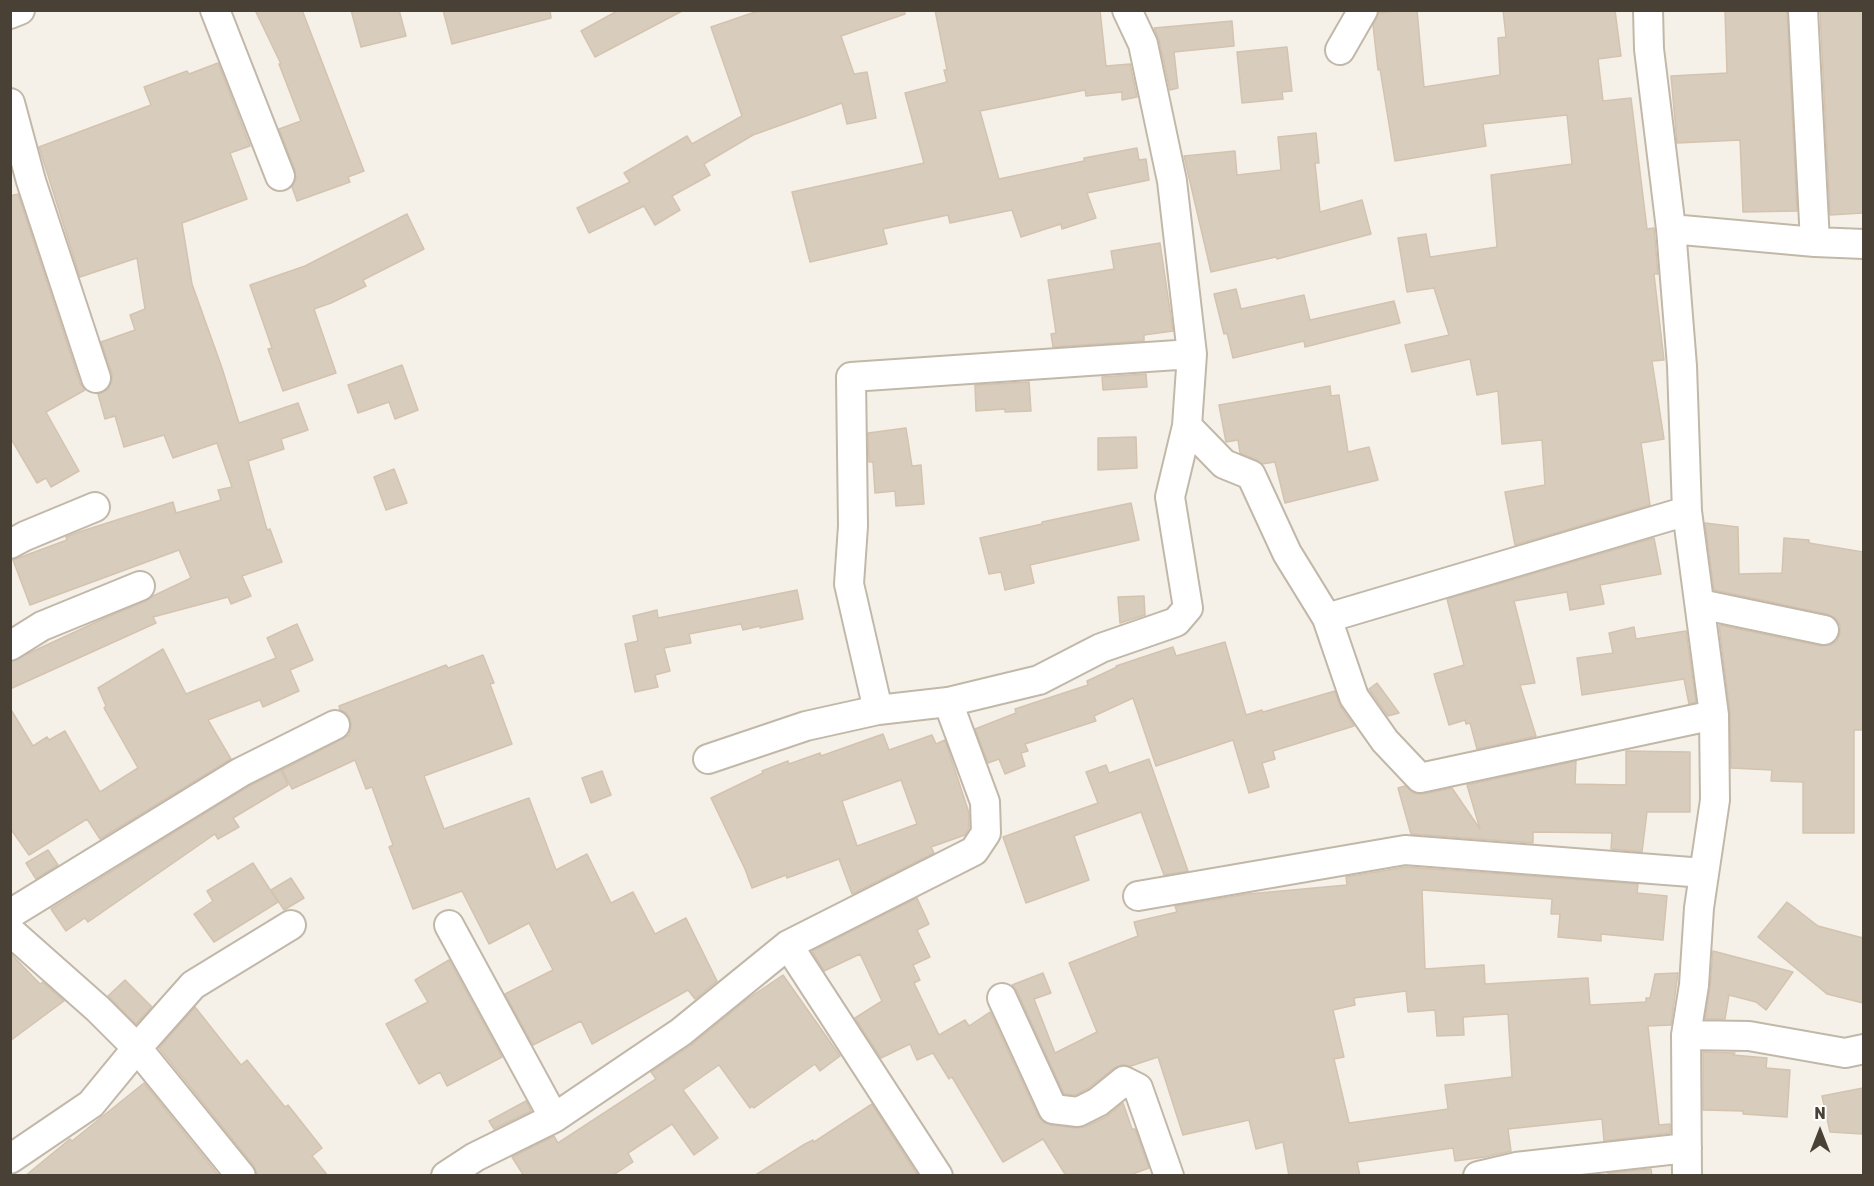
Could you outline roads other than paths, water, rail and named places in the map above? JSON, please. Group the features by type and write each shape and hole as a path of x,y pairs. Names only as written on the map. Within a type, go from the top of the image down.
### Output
{"street":[{"path":"10,14 20,10"},
{"path":"215,10 280,176"},
{"path":"708,759 806,726 878,710 948,702 1039,680 1101,648 1176,622 1188,608 1170,496 1187,426 1192,354 1172,181 1143,44 1127,10"},
{"path":"1340,50 1363,10"},
{"path":"1478,1176 1516,1167 1687,1162 1686,1035 1694,985 1699,908 1715,800 1714,715 1687,511 1682,366 1671,229 1649,49 1648,10"},
{"path":"1803,10 1815,242"},
{"path":"10,103 31,181 96,378"},
{"path":"1671,229 1863,244"},
{"path":"878,710 849,584 852,526 851,377 1192,354"},
{"path":"1187,426 1224,464 1251,475 1287,553 1327,618 1354,697 1386,741 1419,778 1714,715"},
{"path":"10,544 96,507"},
{"path":"1327,618 1687,511"},
{"path":"10,646 42,626 140,586"},
{"path":"1700,604 1824,630"},
{"path":"446,1176 475,1157 554,1118 681,1032 788,945 974,851 986,833 985,802 948,702"},
{"path":"10,914 241,772 335,725"},
{"path":"1138,896 1405,850 1704,873"},
{"path":"10,1159 91,1104 193,985 291,925"},
{"path":"449,925 554,1118"},
{"path":"10,931 98,1009 137,1048 241,1176"},
{"path":"788,945 938,1176"},
{"path":"1002,998 1053,1109 1078,1112 1098,1102 1124,1081 1138,1088 1169,1176"},
{"path":"1686,1035 1749,1036 1845,1053 1863,1049"}]}
